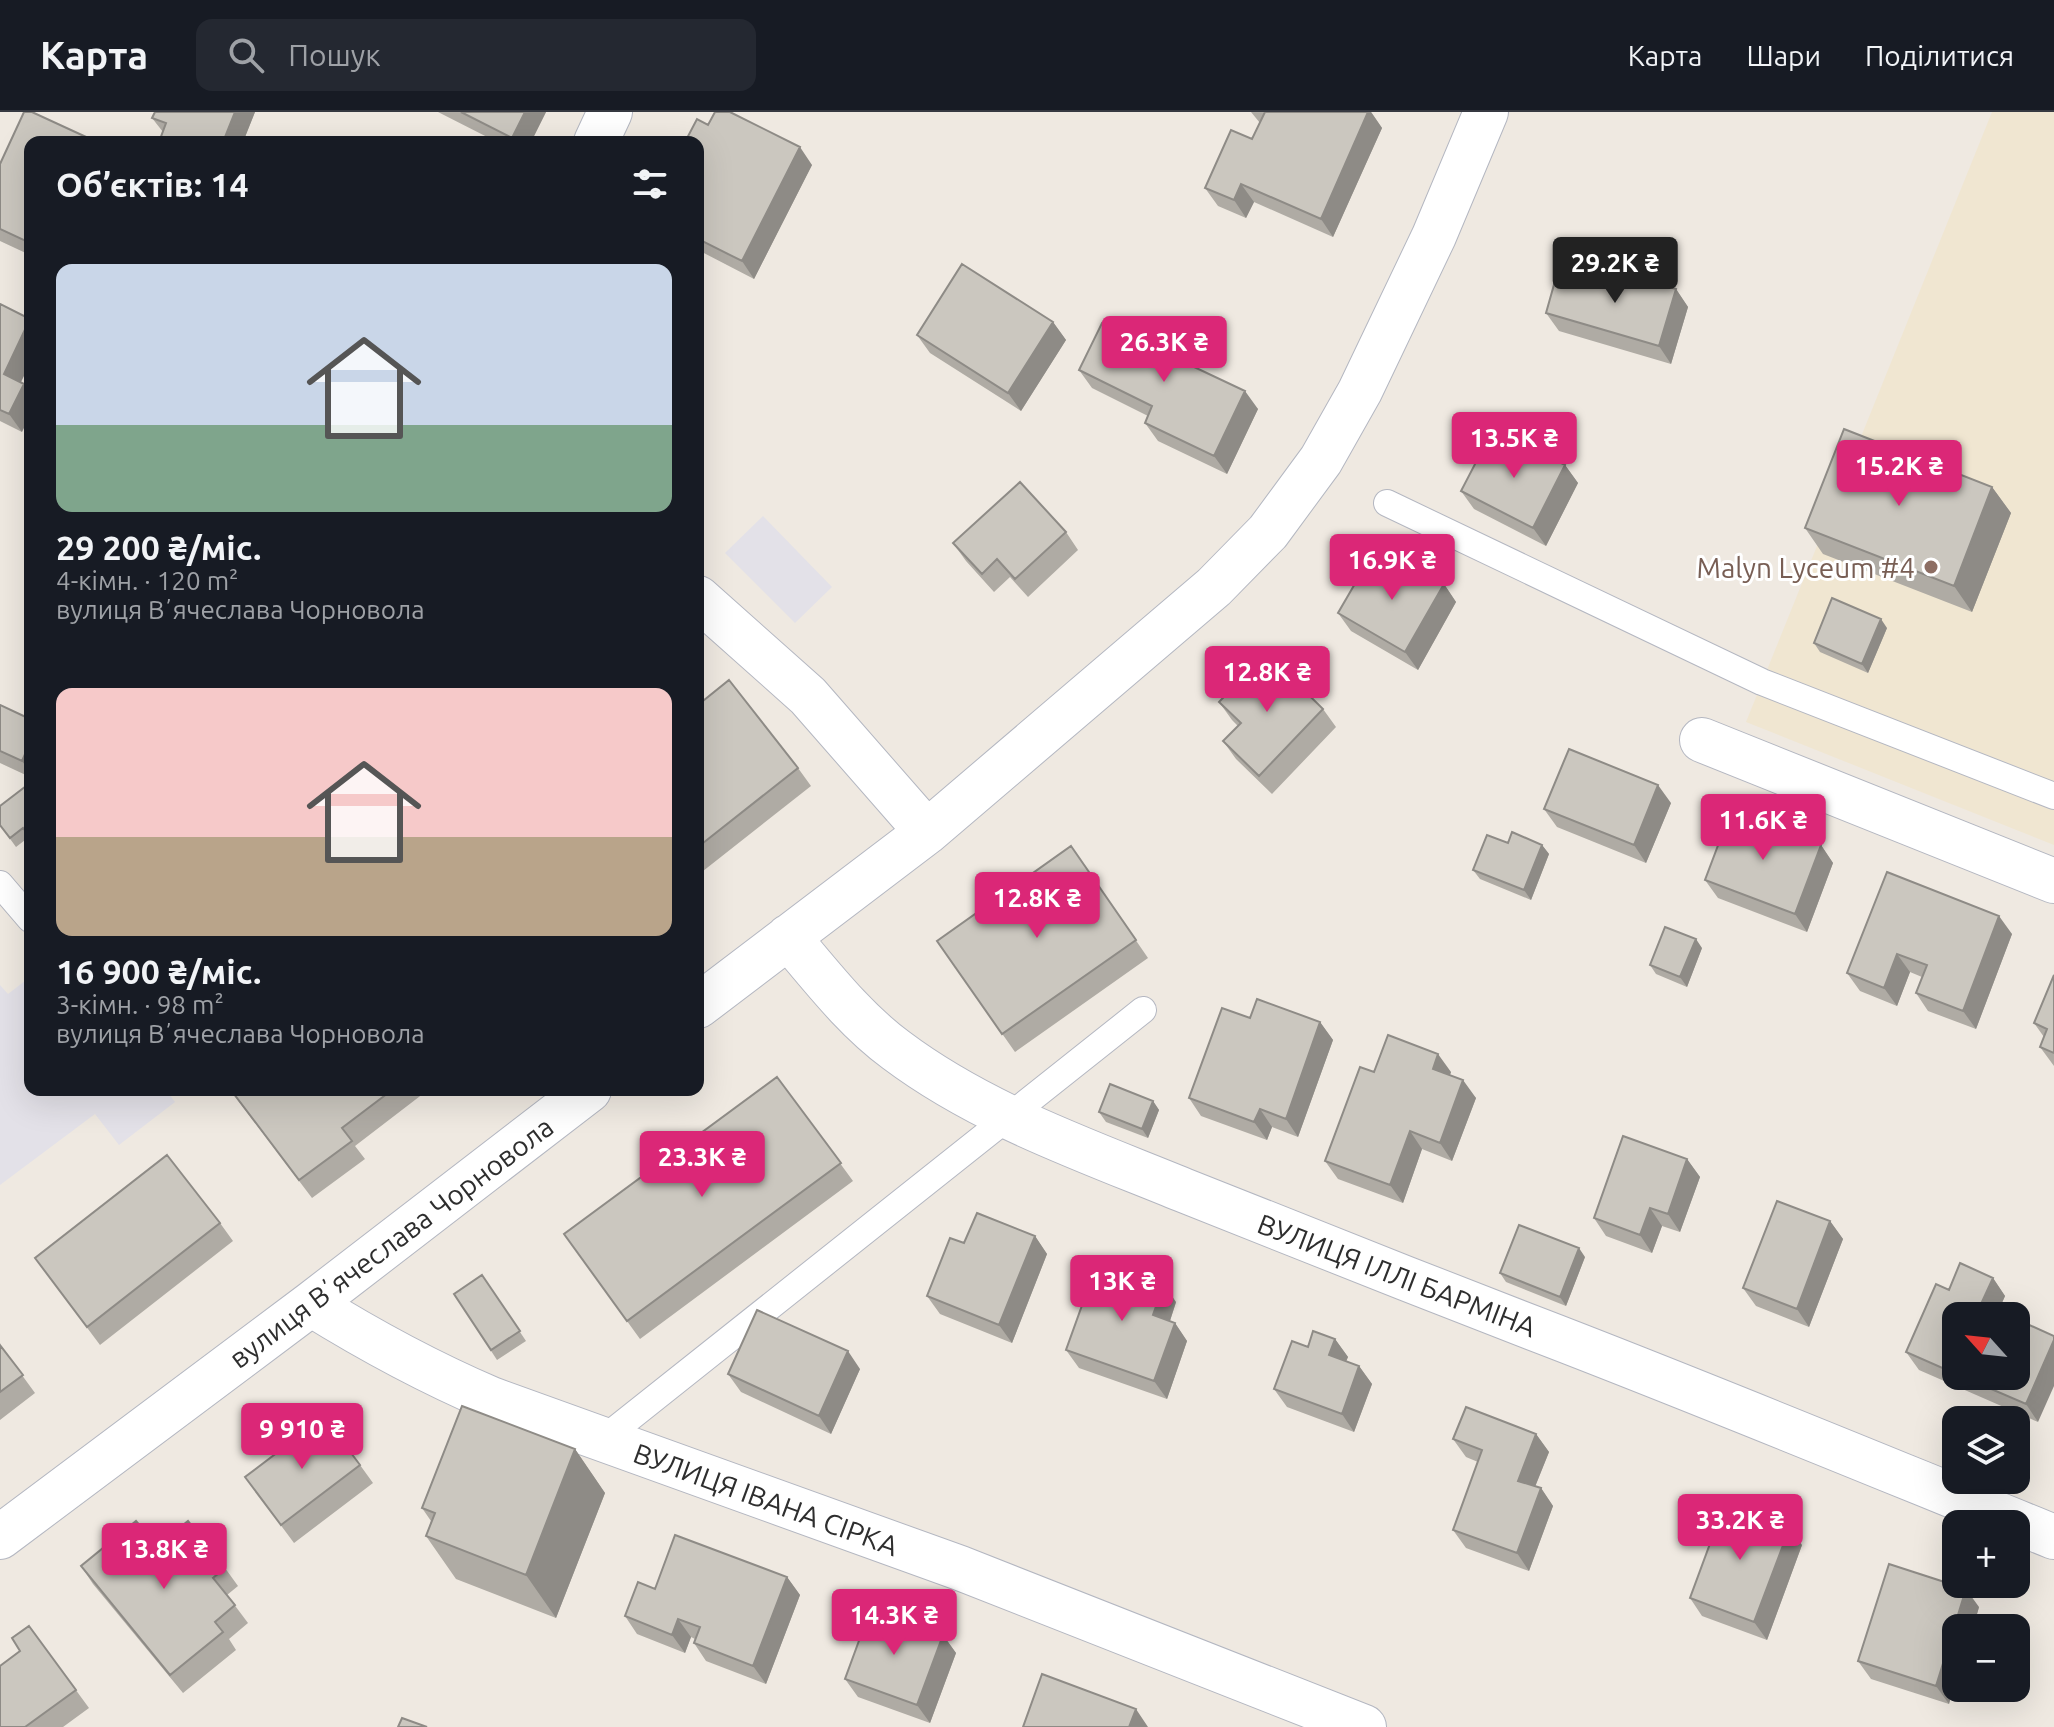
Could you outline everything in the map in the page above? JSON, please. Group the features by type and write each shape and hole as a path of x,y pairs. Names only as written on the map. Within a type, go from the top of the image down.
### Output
{"street":[{"path":"599,136 610,112"},
{"path":"704,1001 927,832 1214,587 1268,532 1321,460 1394,324 1486,112"},
{"path":"704,603 808,696 927,832"},
{"path":"1702,740 2054,881"},
{"name":"ВУЛИЦЯ ІЛЛІ БАРМІНА","path":"788,937 862,1022 885,1041 929,1073 1007,1116 1217,1204 1613,1358 2054,1537"},
{"name":"вулиця Вʼячеслава Чорновола","path":"0,1537 581,1096"},
{"name":"ВУЛИЦЯ ІВАНА СІРКА","path":"311,1304 369,1340 432,1373 602,1440 960,1568 1364,1727"}],"lane":[{"path":"1387,503 1762,682 2054,796"},
{"path":"0,884 24,912"},
{"path":"602,1440 1143,1010"}],"shaded area":[{"name":"Malyn Lyceum #4","path":"1992,112 2054,112 2054,845 1746,722"},
{"path":"763,516 832,587 795,623 725,553"},
{"path":"24,982 24,1096 170,1096 175,1102 119,1145 95,1114 0,1185 0,985 8,994"}],"building":[{"path":"24,112 32,112 84,136 24,136 24,240 0,229 0,164"},
{"path":"155,112 235,112 225,136 161,136 166,123 152,118"},
{"path":"461,112 525,112 513,136"},
{"path":"715,112 730,112 800,147 742,261 704,242 704,136 688,136 697,119 708,125"},
{"path":"1265,112 1368,112 1321,219 1241,184 1234,200 1205,188 1231,130 1252,139"},
{"path":"962,264 1053,322 1008,393 917,335"},
{"path":"1603,268 1676,289 1659,346 1546,313 1557,274 1598,285"},
{"path":"0,304 24,316 24,332 4,374 24,384 9,414 0,410"},
{"path":"1136,319 1183,342 1175,358 1245,391 1214,456 1145,423 1152,406 1079,370 1102,323 1129,336"},
{"path":"1844,429 1992,487 1954,586 1805,528"},
{"path":"1514,438 1565,465 1533,528 1461,491 1487,441 1507,451"},
{"path":"1020,482 1066,532 1015,579 997,559 982,574 953,543"},
{"path":"1401,559 1444,584 1405,652 1338,613 1367,563 1391,576"},
{"path":"1832,598 1881,619 1862,664 1814,643"},
{"path":"1266,653 1323,709 1259,776 1223,741 1241,723 1219,702"},
{"path":"729,680 798,768 704,842 704,700"},
{"path":"0,705 24,716 24,756 22,761 0,751"},
{"path":"1569,749 1658,785 1634,845 1544,809"},
{"path":"24,788 24,829 10,838 0,825 0,806"},
{"path":"1731,811 1821,845 1795,914 1705,880"},
{"path":"1512,832 1542,845 1524,890 1473,870 1487,835 1508,843"},
{"path":"1071,846 1136,940 1002,1034 937,941"},
{"path":"1887,872 1999,916 1963,1011 1916,993 1927,965 1897,954 1884,988 1847,973"},
{"path":"1665,927 1696,939 1680,977 1650,965"},
{"path":"2054,975 2054,1053 2040,1047 2047,1029 2034,1023"},
{"path":"1257,999 1320,1022 1286,1119 1260,1109 1254,1122 1189,1098 1222,1008 1250,1018"},
{"path":"1388,1035 1438,1054 1433,1069 1463,1080 1440,1143 1410,1131 1390,1185 1325,1161 1360,1067 1374,1072"},
{"path":"777,1077 841,1163 627,1321 564,1234"},
{"path":"1110,1084 1153,1101 1142,1129 1099,1112"},
{"path":"236,1096 384,1096 342,1128 352,1141 299,1180"},
{"path":"1623,1136 1687,1159 1668,1214 1650,1208 1640,1235 1594,1218"},
{"path":"167,1155 220,1223 87,1327 35,1258"},
{"path":"1777,1201 1830,1221 1797,1309 1743,1288"},
{"path":"977,1213 1035,1236 999,1325 927,1296 950,1238 964,1243"},
{"path":"1519,1225 1579,1248 1560,1297 1500,1273"},
{"path":"1098,1261 1164,1284 1153,1315 1175,1323 1154,1381 1066,1350"},
{"path":"1960,1263 1993,1278 1982,1302 1942,1302 1942,1368 1906,1352 1936,1284 1949,1290"},
{"path":"482,1275 520,1331 491,1350 454,1294"},
{"path":"757,1310 848,1351 819,1416 728,1374"},
{"path":"2030,1325 2054,1336 2054,1340 2026,1404 1994,1390 2030,1390"},
{"path":"1313,1331 1335,1339 1329,1355 1359,1366 1342,1414 1274,1389 1292,1341 1308,1347"},
{"path":"0,1345 23,1375 0,1392"},
{"path":"462,1406 575,1449 526,1575 426,1536 435,1513 422,1508"},
{"path":"1466,1407 1536,1434 1518,1481 1541,1488 1517,1553 1453,1530 1482,1450 1453,1439"},
{"path":"324,1417 360,1465 281,1525 245,1477"},
{"path":"1725,1503 1790,1527 1754,1622 1690,1598"},
{"path":"136,1521 157,1546 188,1521 225,1568 213,1578 235,1605 215,1622 223,1632 170,1675 81,1566"},
{"path":"675,1535 787,1577 753,1666 694,1643 700,1627 678,1619 672,1635 625,1616 638,1582 655,1589"},
{"path":"1889,1564 1942,1581 1942,1598 1963,1598 1958,1614 1942,1614 1942,1667 1936,1686 1858,1661"},
{"path":"871,1608 943,1635 917,1705 845,1679"},
{"path":"29,1626 76,1690 25,1727 0,1727 0,1666 20,1651 12,1638"},
{"path":"1042,1674 1136,1709 1129,1727 1023,1727"},
{"path":"402,1718 427,1727 398,1727"}],"place":[{"name":"Malyn Lyceum #4","path":"1931,567"}]}
